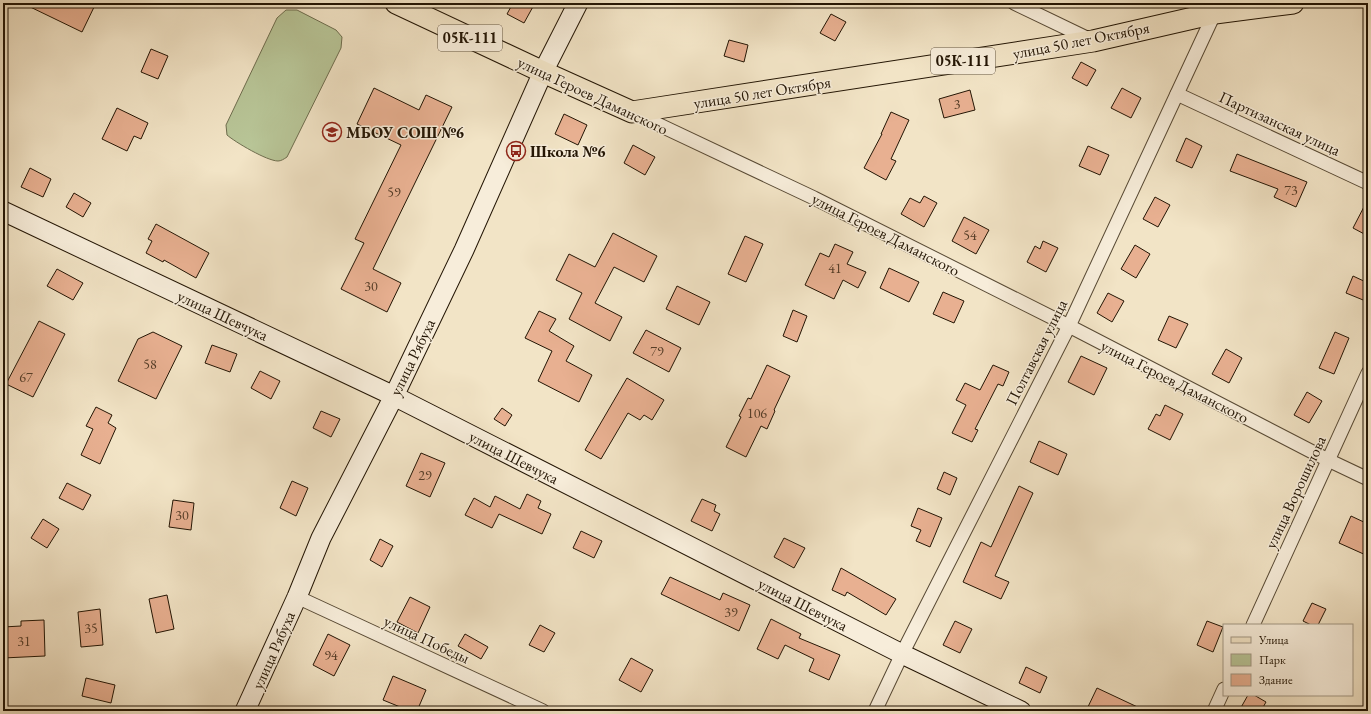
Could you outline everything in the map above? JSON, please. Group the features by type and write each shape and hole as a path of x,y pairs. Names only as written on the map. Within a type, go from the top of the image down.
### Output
{"main road":[{"name":"улица Героев Даманского","path":"396,3 632,112"},
{"name":"улица 50 лет Октября","path":"632,112 1093,41 1217,8 1293,3"}],"street":[{"name":"улица Рябуха","path":"245,711 297,597 321,538 394,396 464,250 543,72 578,3"},
{"path":"1014,3 1093,41"},
{"name":"Полтавская улица","path":"875,711 902,654 1069,326 1217,8"},
{"name":"Партизанская улица","path":"1177,94 1368,182"},
{"name":"улица Героев Даманского","path":"632,112 814,198 1368,479"},
{"name":"улица Шевчука","path":"3,211 394,396 902,654 1021,711"},
{"name":"улица Ворошилова","path":"1253,624 1368,373"},
{"name":"улица Победы","path":"297,597 543,711"},
{"path":"1214,711 1223,690"}],"green space":[{"path":"286,10 297,10 336,30 342,37 341,48 287,157 278,161 259,155 231,138 227,135 226,125 277,18"}],"building":[{"path":"22,3 96,3 82,32"},
{"path":"513,3 535,3 524,23 507,14"},
{"path":"831,14 846,22 835,41 820,33"},
{"path":"729,40 748,45 744,62 724,56"},
{"path":"151,49 168,56 158,79 141,72"},
{"path":"1081,62 1096,70 1087,86 1072,78"},
{"path":"374,88 419,110 426,95 452,107 373,269 401,283 387,312 341,289 364,243 355,239 401,145 357,124"},
{"path":"1122,88 1141,98 1131,118 1111,108"},
{"path":"970,90 975,110 944,118 939,99"},
{"path":"117,108 148,123 141,139 134,136 127,151 102,139"},
{"path":"891,112 909,120 891,159 896,161 886,180 864,168 882,134"},
{"path":"564,114 587,125 578,145 555,134"},
{"path":"1186,138 1202,146 1192,168 1176,161"},
{"path":"633,145 655,157 645,175 624,163"},
{"path":"1088,146 1109,155 1100,175 1079,166"},
{"path":"1237,154 1307,182 1296,207 1274,197 1278,189 1230,171"},
{"path":"30,168 51,179 43,197 21,187"},
{"path":"74,193 91,203 83,217 66,207"},
{"path":"924,196 937,203 924,227 901,214 910,198 920,203"},
{"path":"1155,197 1170,205 1158,227 1143,219"},
{"path":"1368,199 1368,236 1353,228"},
{"path":"964,217 989,230 976,254 952,241"},
{"path":"156,224 209,253 196,278 164,260 163,262 146,253 152,241 148,239"},
{"path":"613,233 657,256 644,282 614,267 595,303 622,317 610,341 569,319 582,293 556,280 569,254 595,267"},
{"path":"745,236 763,244 746,282 728,274"},
{"path":"1043,241 1058,248 1046,272 1027,262 1035,246 1040,249"},
{"path":"835,244 853,252 847,264 866,272 858,288 843,280 834,299 805,285 820,253 829,257"},
{"path":"1135,245 1150,254 1136,278 1121,269"},
{"path":"889,268 919,282 909,302 880,288"},
{"path":"57,269 83,283 73,300 47,286"},
{"path":"1353,276 1368,283 1368,302 1346,293"},
{"path":"677,286 710,302 699,325 666,309"},
{"path":"943,292 964,301 954,323 933,314"},
{"path":"1108,293 1124,301 1112,322 1097,313"},
{"path":"793,310 807,316 797,342 783,336"},
{"path":"539,311 556,319 549,331 574,346 566,361 592,375 579,402 538,381 552,351 525,338"},
{"path":"1169,316 1188,324 1176,348 1158,340"},
{"path":"39,321 65,334 33,397 6,384"},
{"path":"646,330 681,348 669,372 633,353"},
{"path":"153,332 182,346 156,399 118,381 138,339"},
{"path":"1335,332 1349,338 1334,374 1319,368"},
{"path":"212,345 237,354 230,372 205,363"},
{"path":"1226,349 1242,358 1229,383 1212,374"},
{"path":"1081,356 1107,368 1094,395 1068,382"},
{"path":"767,365 790,376 767,429 761,426 746,457 726,447 741,417 739,416 748,398 751,399"},
{"path":"993,365 1009,372 1003,386 998,384 975,429 978,430 972,442 952,433 966,405 956,400 965,383 980,390"},
{"path":"260,371 280,381 271,399 251,388"},
{"path":"627,378 664,400 652,420 644,415 640,420 628,413 601,459 585,450"},
{"path":"1307,392 1322,401 1309,423 1294,415"},
{"path":"1165,405 1183,414 1170,440 1148,429 1156,414 1160,416"},
{"path":"96,407 112,415 108,423 116,428 100,464 81,455 93,429 86,426"},
{"path":"502,408 512,415 505,426 494,419"},
{"path":"321,411 340,419 331,437 313,428"},
{"path":"1039,441 1067,454 1058,475 1030,462"},
{"path":"421,453 445,463 430,497 406,486"},
{"path":"944,472 957,478 950,495 937,489"},
{"path":"292,481 308,488 296,516 280,508"},
{"path":"67,483 91,495 83,510 59,498"},
{"path":"1019,486 1033,493 995,576 1009,582 1001,599 963,582 981,542 991,547"},
{"path":"527,494 541,501 538,508 551,514 542,534 499,514 492,528 465,515 474,498 490,507 495,496 520,509"},
{"path":"702,499 716,505 714,511 720,514 712,531 691,521"},
{"path":"173,500 194,503 191,530 169,527"},
{"path":"918,508 942,518 930,547 916,541 921,530 911,526"},
{"path":"1351,516 1368,524 1368,556 1339,543"},
{"path":"43,519 59,529 47,548 31,538"},
{"path":"581,531 602,541 594,558 573,548"},
{"path":"784,538 805,548 794,568 774,557"},
{"path":"380,539 393,546 382,567 370,560"},
{"path":"841,568 896,599 886,615 847,592 845,596 832,590"},
{"path":"670,577 720,600 723,593 750,605 739,631 661,594"},
{"path":"167,595 174,629 156,633 149,599"},
{"path":"410,597 430,607 418,633 397,622"},
{"path":"1312,603 1326,609 1318,624 1309,624 1303,621"},
{"path":"100,609 103,645 81,647 78,612"},
{"path":"771,619 801,634 799,638 840,655 829,680 809,671 814,659 785,645 778,659 757,649"},
{"path":"44,620 45,656 3,658 3,627 21,626 21,621"},
{"path":"955,621 972,629 960,653 943,645"},
{"path":"1207,621 1223,627 1213,652 1197,645"},
{"path":"540,625 555,633 544,652 529,645"},
{"path":"328,634 350,645 334,676 313,665"},
{"path":"465,634 488,647 481,659 458,646"},
{"path":"631,658 653,670 641,692 619,680"},
{"path":"1026,667 1047,677 1040,693 1019,683"},
{"path":"393,676 426,690 417,711 410,711 383,700"},
{"path":"86,678 115,685 111,703 82,696"},
{"path":"1097,688 1146,711 1086,711"},
{"path":"1247,696 1256,696 1266,702 1261,711 1239,711"}],"place":[{"name":"МБОУ СОШ №6","path":"332,132"},
{"name":"Школа №6","path":"516,151"}]}
